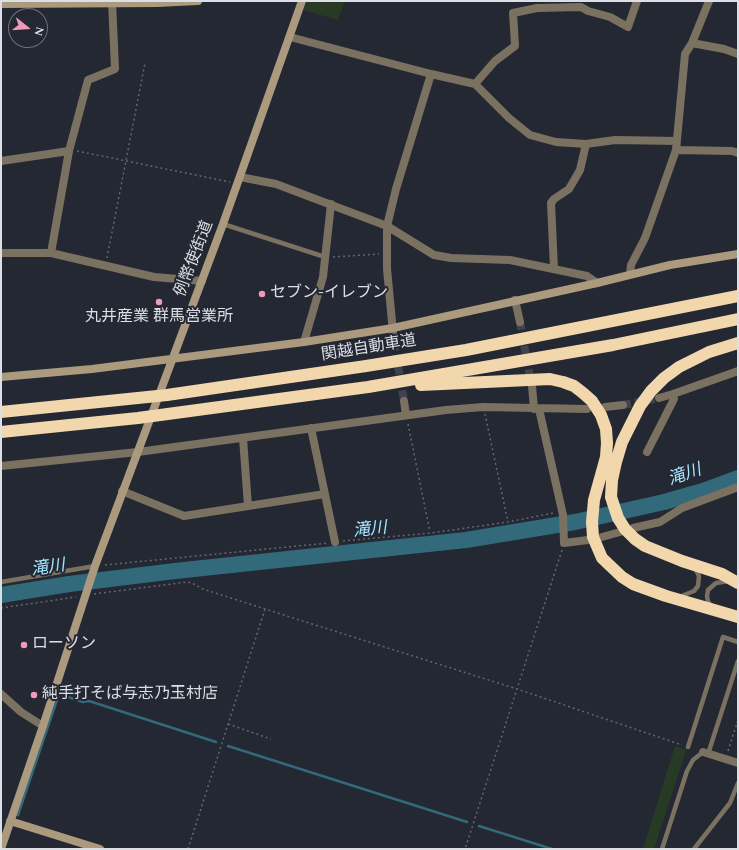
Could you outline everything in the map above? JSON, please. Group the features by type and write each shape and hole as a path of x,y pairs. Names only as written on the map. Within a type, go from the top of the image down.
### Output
{"highway":[{"name":"関越自動車道","path":"1,412 167,395 255,383 466,350 738,296"},
{"path":"1,432 138,418 368,387 605,347 738,319"},
{"path":"736,582 718,573 644,546 635,540 618,518 611,497 612,480 622,442 640,406 651,391 664,378 679,367 709,352 738,343"},
{"path":"368,387 538,379 550,379 574,386 592,402 601,415 606,429 606,456 594,500 592,522 594,538 602,558 622,577 633,584 738,617"}],"street":[{"path":"1,4 198,1"},
{"name":"例幣使街道","path":"86,594 122,491 223,224 302,1"},
{"path":"475,84 495,61 515,46 513,12 539,4 581,7 588,11 610,17 628,27 637,1"},
{"path":"630,274 631,266 645,238 676,150 685,54 692,42 709,1"},
{"path":"50,253 69,151 88,80 115,69 112,2"},
{"path":"290,37 430,74 475,84 509,118 530,135 556,142 586,144 615,140 677,141"},
{"path":"692,42 724,49 738,54"},
{"path":"394,343 387,269 387,226 396,189 430,74"},
{"path":"554,269 551,203 554,199 569,189 580,170 586,144"},
{"path":"676,150 732,151 738,153"},
{"path":"1,161 69,151"},
{"path":"239,180 276,184 331,204 387,226 434,255 451,258 510,260 587,276 597,283"},
{"path":"304,342 323,277 331,204"},
{"path":"1,254 50,253 154,277 202,281"},
{"path":"1,377 92,369 304,342 393,328 597,283 670,265 738,254"},
{"path":"515,300 520,322"},
{"path":"658,398 738,371"},
{"path":"532,386 563,515 564,543 594,538 660,522 682,508 738,487"},
{"path":"647,452 674,399 673,394"},
{"path":"404,401 406,414"},
{"path":"605,407 623,405"},
{"path":"1,466 138,452 406,414 446,410 483,407 587,410"},
{"path":"311,428 335,542"},
{"path":"243,438 248,506"},
{"path":"122,491 184,516 325,494"},
{"path":"1,848 86,594"},
{"path":"1,694 21,712 43,726"},
{"path":"706,753 738,763"},
{"path":"10,821 98,849"}],"lane":[{"path":"223,224 326,257"},
{"path":"674,598 694,591 698,586 700,576 698,571 691,564"},
{"path":"1,582 94,568"},
{"path":"721,612 716,610 708,602 708,590 716,583 736,582"},
{"path":"688,747 723,637 738,642"},
{"path":"662,849 687,771 694,760 706,753 738,661"},
{"path":"694,849 730,803 738,783"}],"path":[{"path":"106,266 145,63"},
{"path":"69,151 75,150 126,161 239,180"},
{"path":"326,257 387,254"},
{"path":"483,407 508,522"},
{"path":"406,414 430,533"},
{"path":"465,849 564,543"},
{"path":"1,608 29,602 86,594 187,582 192,583 203,589 517,688 688,747"},
{"path":"188,849 265,609"},
{"path":"726,759 738,720"},
{"path":"228,724 272,739"}],"green space":[{"path":"307,1 345,1 338,20 303,10"},
{"path":"675,746 685,749 686,751 654,849 643,849"}],"waterway":[{"name":"滝川","path":"1,595 69,584 175,571 466,540 575,522 664,502 703,491 738,478"},
{"path":"18,815 59,694 83,702 89,701 216,742"},
{"path":"228,746 467,822"},
{"path":"479,826 552,849"}],"tunnel":[{"path":"520,322 531,383"},
{"path":"394,343 404,401"},
{"path":"623,405 659,398"}],"place":[{"name":"セブン-イレブン","path":"262,294"},
{"name":"丸井産業 群馬営業所","path":"159,302"},
{"name":"ローソン","path":"24,645"},
{"name":"純手打そば与志乃玉村店","path":"34,695"}]}
